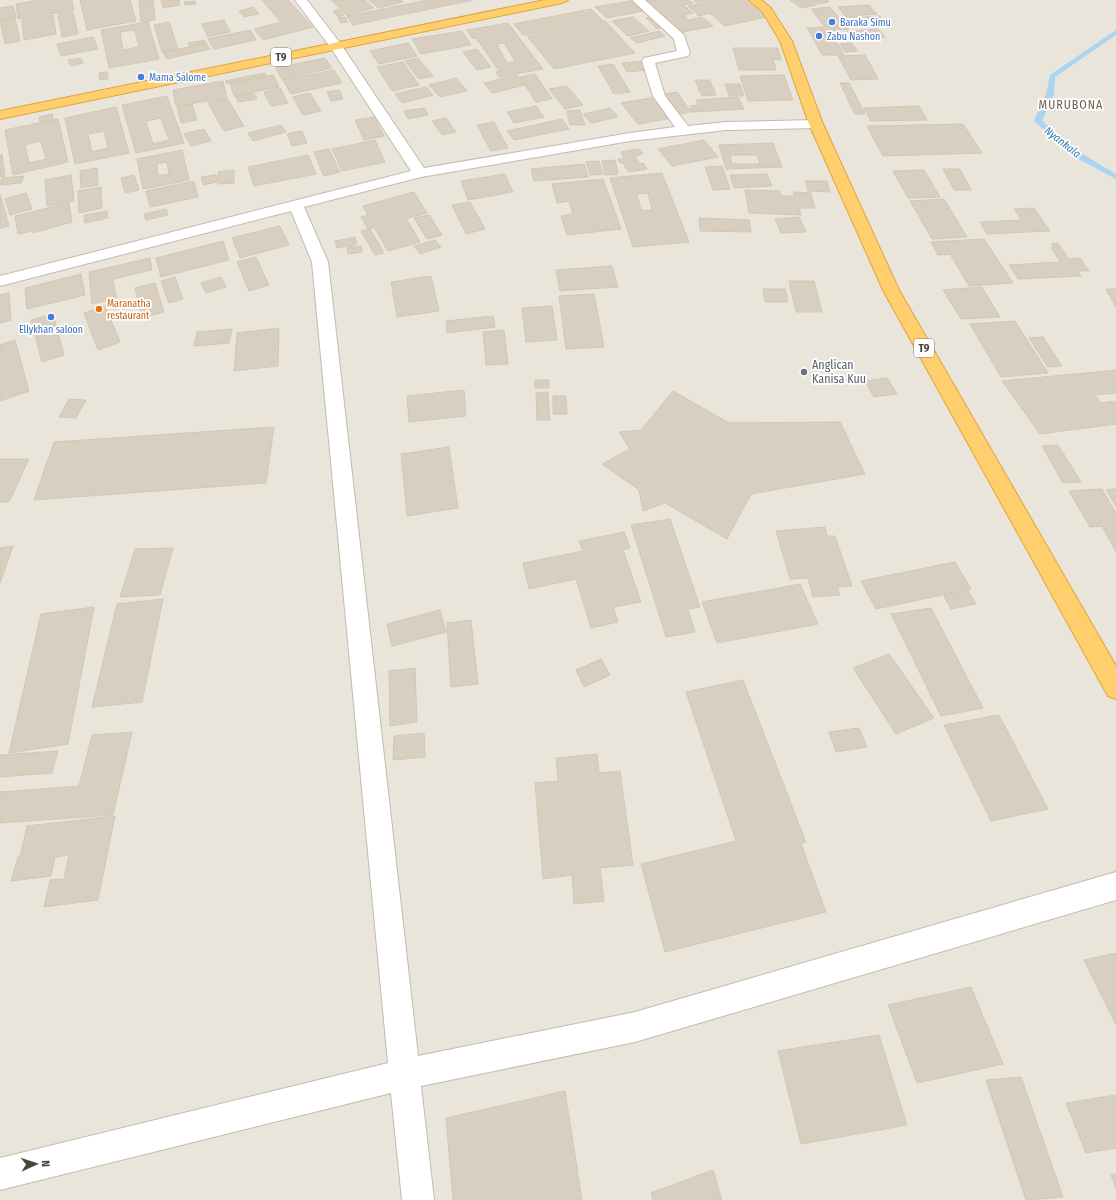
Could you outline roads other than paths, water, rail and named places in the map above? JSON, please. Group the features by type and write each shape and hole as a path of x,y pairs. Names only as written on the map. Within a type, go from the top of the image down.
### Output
{"highway":[{"name":"T9","path":"0,115 336,46 537,2 562,0"},
{"name":"T9","path":"754,0 766,9 786,41 816,124 891,290 1116,688"}],"street":[{"path":"302,0 336,46 420,173"},
{"path":"638,0 680,38 684,52 648,61 658,96 684,130"},
{"path":"0,281 420,173 630,137 684,130 726,126 816,124"},
{"path":"296,205 320,262 418,1200"},
{"path":"0,1174 405,1074 635,1027 1116,886"}],"waterway":[{"name":"Nyankala","path":"1116,32 1052,76 1050,94 1038,121 1076,154 1116,177"}],"place":[{"name":"Baraka Simu","path":"832,22"},
{"name":"Zabu Nashon","path":"819,36"},
{"name":"Mama Salome","path":"141,77"},
{"name":"Maranatha restaurant","path":"99,309"},
{"name":"Ellykhan saloon","path":"51,317"},
{"name":"Anglican Kanisa Kuu","path":"804,372"}],"district":[{"name":"MURUBONA","path":"1071,105"}]}
